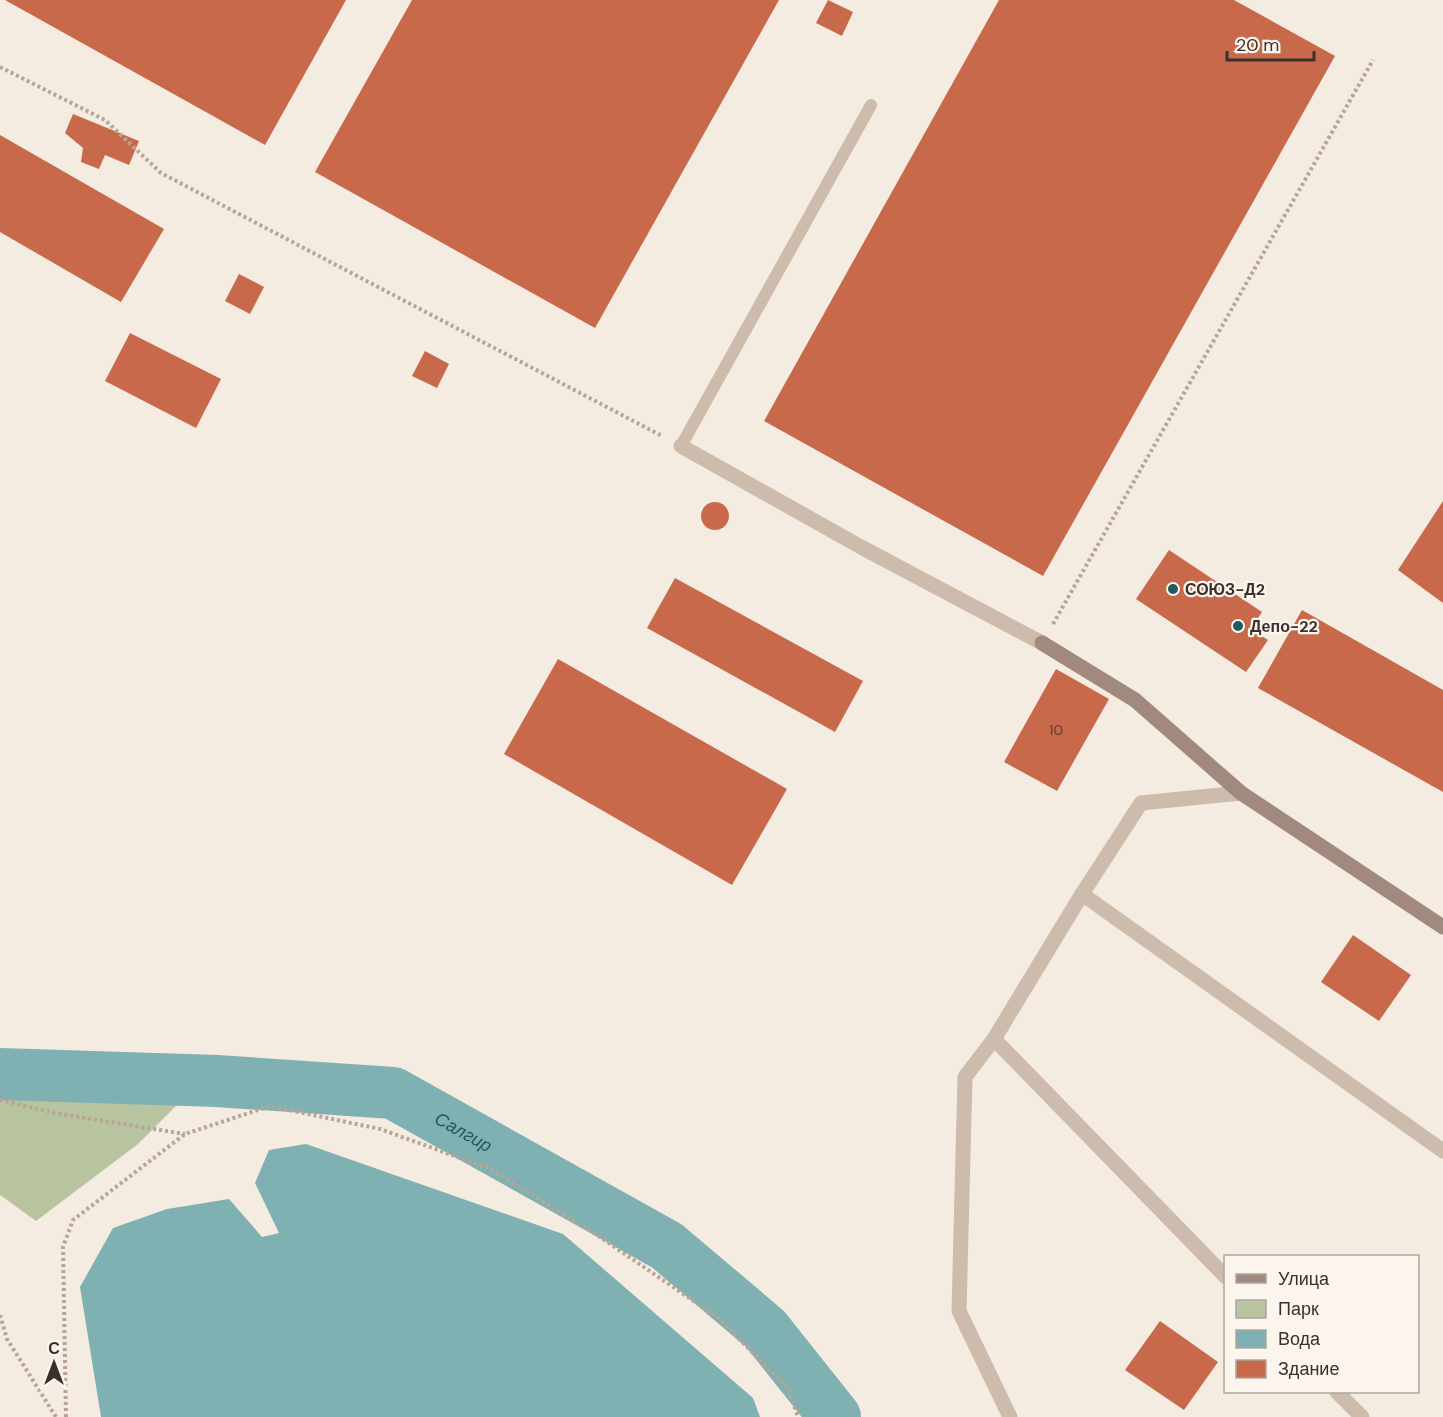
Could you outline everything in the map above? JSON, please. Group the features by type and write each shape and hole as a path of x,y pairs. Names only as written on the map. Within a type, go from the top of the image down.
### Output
{"street":[{"path":"681,446 872,553 1042,643 1135,700 1241,793 1443,927"},
{"path":"1010,1417 959,1311 965,1077 994,1039 1082,894 1141,803 1241,793"},
{"path":"1082,894 1443,1150"},
{"path":"994,1039 1224,1275"},
{"path":"1338,1393 1362,1417"}],"lane":[{"path":"681,446 871,105"}],"path":[{"path":"1042,643 1373,60"},
{"path":"0,67 105,120 161,173 681,446"},
{"path":"0,1100 55,1113 185,1134"},
{"path":"66,1417 63,1247 73,1220 185,1134 270,1106 380,1129 488,1168 597,1235 717,1317 788,1388 798,1417"},
{"path":"0,1315 7,1339 56,1417"}],"green space":[{"path":"0,1078 183,1099 138,1144 36,1221 0,1195"}],"water":[{"path":"306,1144 563,1234 753,1398 760,1417 101,1417 80,1287 113,1228 167,1209 229,1199 262,1237 279,1233 255,1183 269,1150"}],"building":[{"path":"5,0 346,0 265,145"},
{"path":"412,0 779,0 595,328 315,172"},
{"path":"828,0 853,12 842,36 816,23"},
{"path":"999,0 1234,0 1335,56 1043,576 764,421"},
{"path":"73,114 139,141 129,165 105,155 99,169 81,162 83,148 65,133"},
{"path":"0,135 164,229 121,302 0,232"},
{"path":"239,274 264,287 250,314 225,301"},
{"path":"130,333 221,379 196,428 105,381"},
{"path":"425,351 449,364 437,388 412,376"},
{"path":"1443,501 1443,603 1398,570"},
{"path":"715,502 725,506 729,516 725,526 715,530 705,526 701,516 705,506"},
{"path":"1169,550 1262,612 1251,629 1268,640 1246,672 1136,599"},
{"path":"675,578 863,681 835,732 647,628"},
{"path":"1302,610 1443,690 1443,792 1258,688"},
{"path":"558,659 787,789 732,885 504,754"},
{"path":"1056,669 1109,699 1057,791 1004,762"},
{"path":"1353,935 1411,975 1379,1021 1321,982"},
{"path":"1160,1321 1218,1362 1184,1410 1125,1370"}],"waterway":[{"name":"Салгир","path":"0,1074 217,1081 393,1093 667,1246 765,1329 835,1417"}],"place":[{"name":"СОЮЗ-Д2","path":"1173,589"},
{"name":"Депо-22","path":"1238,626"}]}
